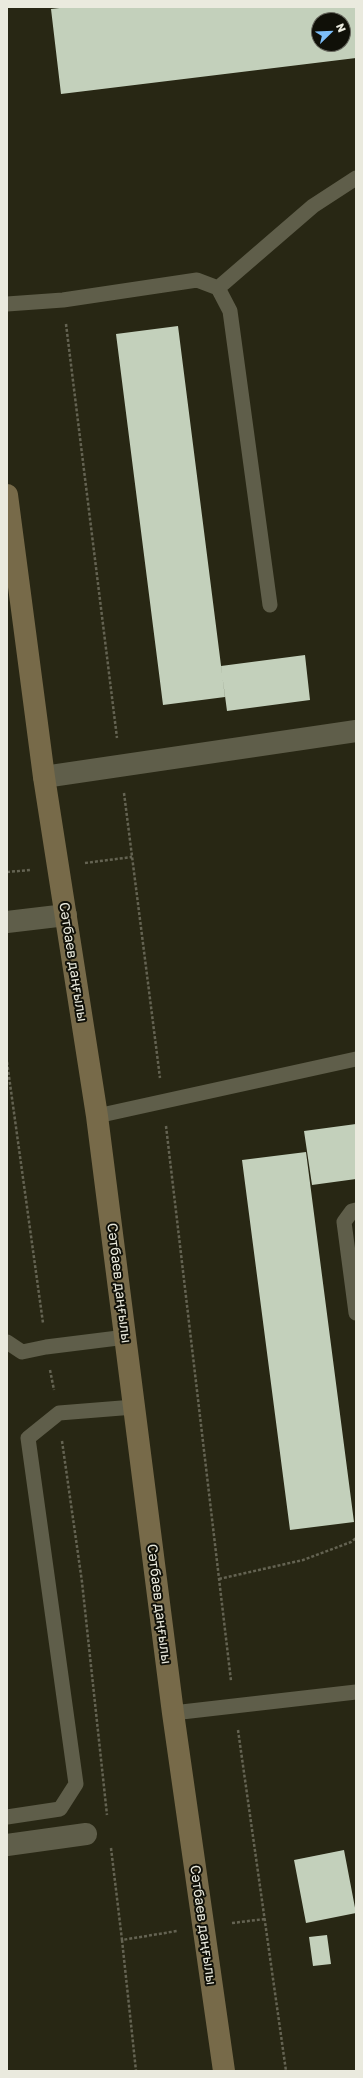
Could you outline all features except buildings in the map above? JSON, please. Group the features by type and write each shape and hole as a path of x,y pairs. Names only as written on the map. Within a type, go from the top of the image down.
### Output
{"street":[{"name":"Сәтбаев даңғылы","path":"7,495 44,777 97,1116 173,1713 224,2071"},
{"path":"44,777 356,731"},
{"path":"7,922 66,915"},
{"path":"7,1845 86,1834"}],"lane":[{"path":"218,288 313,206 356,178"},
{"path":"7,304 63,300 198,280 218,288 230,311 270,605"},
{"path":"97,1116 356,1059"},
{"path":"356,1210 352,1211 344,1222 356,1313"},
{"path":"7,1342 22,1352 46,1346 126,1337"},
{"path":"7,1817 60,1809 76,1784 28,1438 59,1413 134,1407"},
{"path":"173,1713 356,1692"}],"path":[{"path":"63,300 163,1102 234,1706 286,2071"},
{"path":"7,1062 46,1346 59,1413 82,1582 107,1816"},
{"path":"220,1580 303,1560 351,1542 356,1538"},
{"path":"111,1847 136,2071"},
{"path":"122,1940 265,1919"}]}
